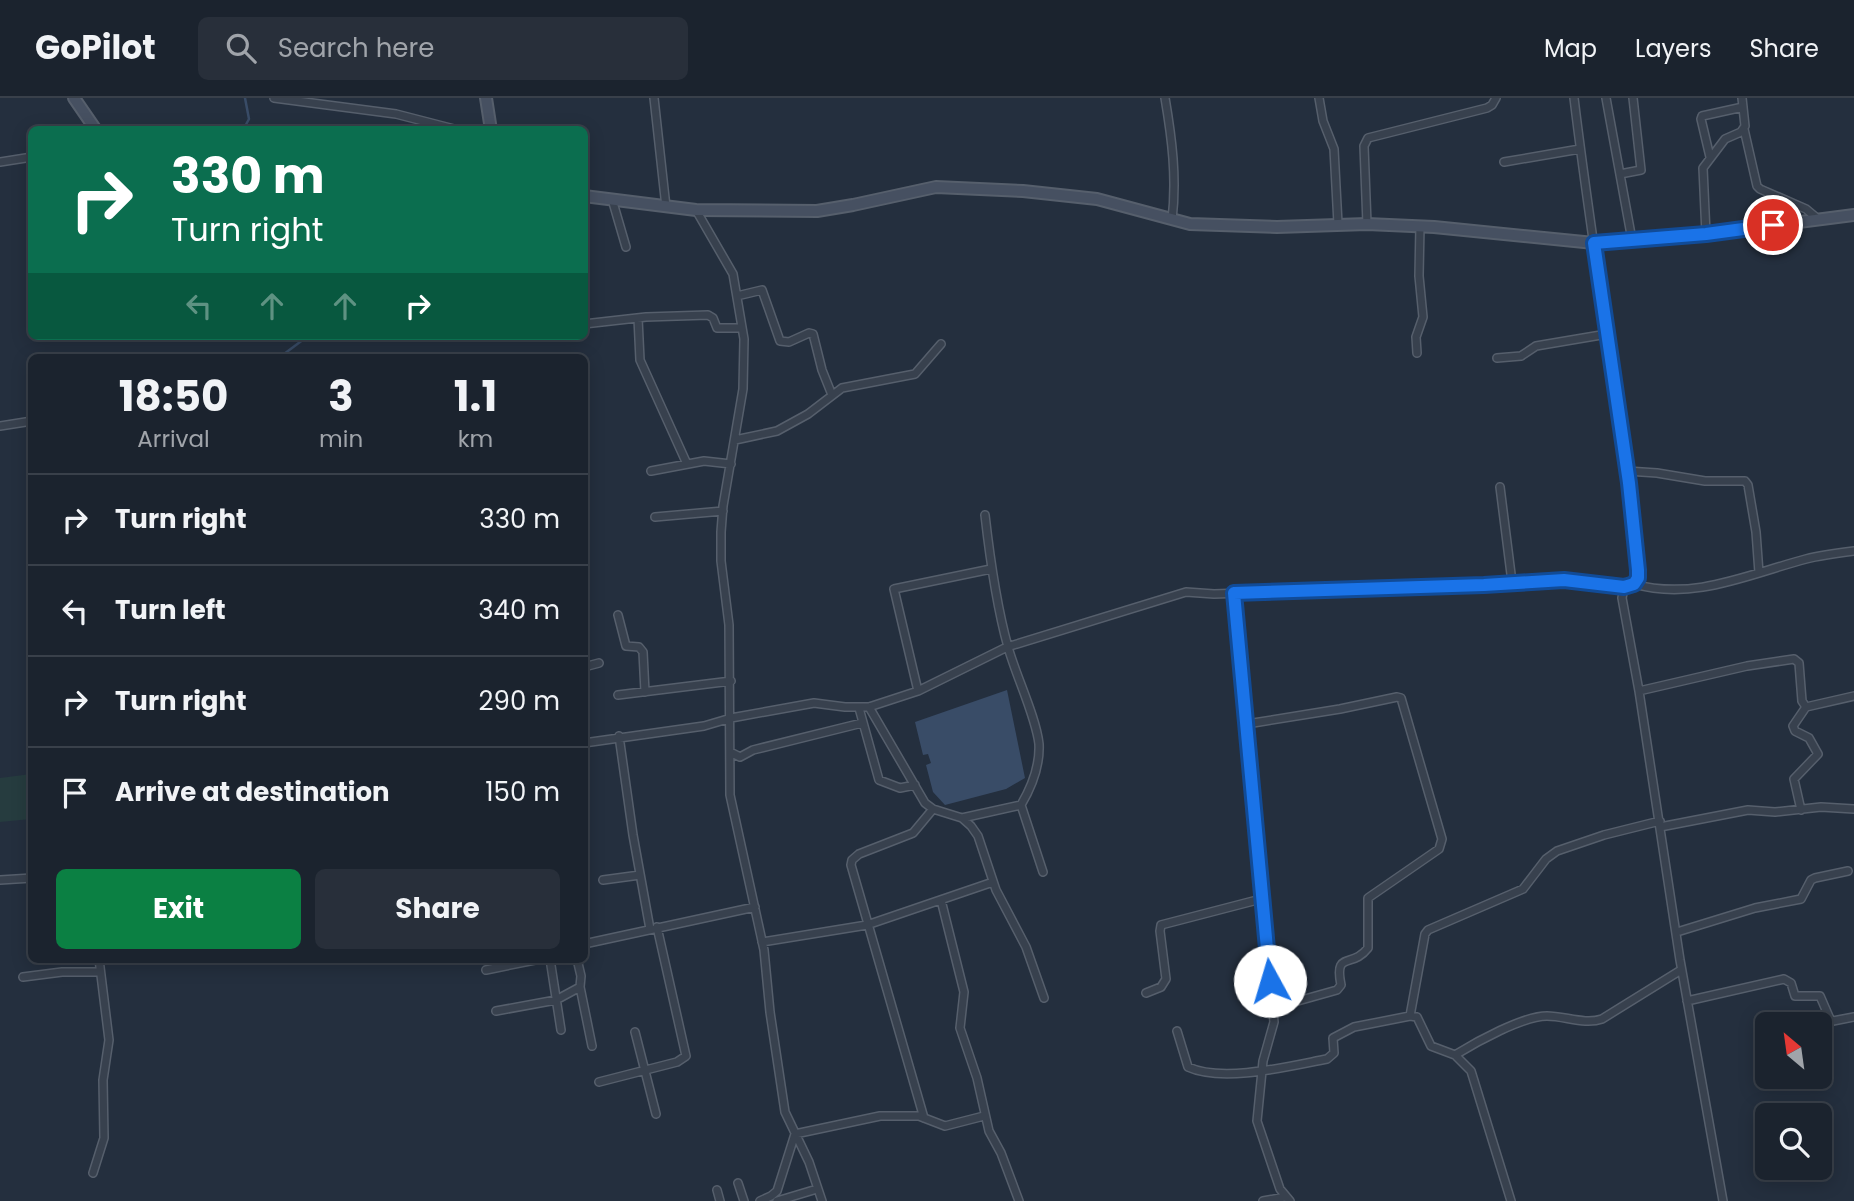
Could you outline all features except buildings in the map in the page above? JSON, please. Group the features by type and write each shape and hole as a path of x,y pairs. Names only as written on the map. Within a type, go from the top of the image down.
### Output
{"street":[{"path":"74,98 93,126"},
{"path":"274,98 396,114 442,126"},
{"path":"486,98 490,126"},
{"path":"654,98 666,207"},
{"path":"1166,98 1175,160 1172,220"},
{"path":"1319,98 1334,149 1338,225"},
{"path":"1367,223 1364,146 1368,138 1487,108 1492,106 1496,98"},
{"path":"1574,98 1627,471 1638,570 1638,578 1634,584"},
{"path":"1606,98 1632,240"},
{"path":"1620,174 1638,172 1642,166 1633,98"},
{"path":"1742,98 1744,130 1757,186 1760,190 1812,212 1818,219"},
{"path":"1710,157 1702,116 1743,107"},
{"path":"1706,234 1703,168 1729,135 1744,130"},
{"path":"1504,162 1580,149"},
{"path":"0,162 28,158"},
{"path":"588,196 696,210 817,211 936,187 1068,194 1190,223 1277,227 1367,223 1594,243 1706,234 1854,215"},
{"path":"611,199 626,247"},
{"path":"696,210 733,274 742,328 743,389 723,511 721,561 729,625 730,795 762,942 776,1064 785,1112 809,1162 822,1201"},
{"path":"1417,353 1416,337 1423,317 1419,276 1420,226"},
{"path":"737,296 762,290 780,341 789,342 809,333 813,334 822,370 832,395"},
{"path":"588,324 708,315 713,318 718,328 742,328"},
{"path":"638,318 640,360 687,464"},
{"path":"1497,358 1521,356 1536,346 1607,334"},
{"path":"735,440 777,431 808,414 842,388 915,374 941,344"},
{"path":"0,426 28,422"},
{"path":"651,471 704,461 731,464"},
{"path":"1627,471 1657,472 1705,481 1745,481 1756,532 1759,573"},
{"path":"1500,487 1512,582"},
{"path":"655,517 723,511"},
{"path":"985,515 991,569 1007,646 1039,743 1035,772 1021,805 1042,872"},
{"path":"588,741 704,726 731,718 814,703 869,707 918,691 1007,646 1186,592 1214,594 1581,580 1624,587 1634,584 1654,590 1712,587 1808,559 1854,551"},
{"path":"918,691 894,589 991,569"},
{"path":"1624,587 1622,598 1639,691 1681,970 1723,1201"},
{"path":"1234,593 1274,1028 1264,1055 1257,1121 1280,1189 1287,1199"},
{"path":"618,615 626,646 639,647 643,652 646,692"},
{"path":"1639,691 1747,666 1794,659 1799,663 1801,701 1806,707"},
{"path":"588,666 599,663"},
{"path":"618,695 731,681"},
{"path":"1801,810 1794,779 1818,754 1809,738 1795,731 1793,726 1806,707 1854,696"},
{"path":"1247,724 1401,698 1442,839 1439,849 1368,898 1368,948 1363,954 1340,964 1338,969 1341,985 1337,990 1273,1008"},
{"path":"869,707 925,803 933,810 962,818 978,836 993,882 1026,947 1044,998"},
{"path":"859,708 879,780 900,788 915,785"},
{"path":"730,752 740,757 753,750 862,723"},
{"path":"600,1083 681,1061 686,1056 640,875 619,736"},
{"path":"962,818 1021,805"},
{"path":"1410,1016 1425,934 1428,930 1523,889 1546,859 1557,851 1604,835 1740,810 1775,812 1821,807 1854,809"},
{"path":"924,1118 889,991 867,925 852,860 859,854 913,833 933,810"},
{"path":"1677,933 1755,908 1795,901 1805,895 1811,880 1848,871"},
{"path":"603,880 640,875"},
{"path":"0,880 28,878"},
{"path":"762,942 867,925 993,882"},
{"path":"1146,993 1161,987 1167,979 1161,925 1261,899"},
{"path":"941,900 964,992 960,1028 977,1078 989,1131 1011,1177 1019,1201"},
{"path":"588,943 755,907"},
{"path":"93,1174 104,1138 103,1080 109,1040 99,963"},
{"path":"486,970 520,963"},
{"path":"551,963 561,1030"},
{"path":"578,963 592,1046"},
{"path":"1455,1055 1493,1033 1542,1016 1590,1021 1602,1019 1681,970"},
{"path":"23,977 62,972 100,972"},
{"path":"1687,1001 1784,979 1791,983 1795,996 1820,996 1833,1021 1854,1017"},
{"path":"496,1011 556,1000 580,987"},
{"path":"1177,1031 1188,1067 1222,1073 1263,1071 1327,1059 1334,1053 1332,1042 1336,1034 1354,1027 1417,1017 1431,1046 1461,1058 1474,1077 1511,1201"},
{"path":"635,1032 656,1114"},
{"path":"795,1134 880,1116 924,1118 945,1126 984,1116"},
{"path":"760,1201 777,1191 795,1134"},
{"path":"738,1184 744,1201"},
{"path":"777,1201 817,1189"},
{"path":"717,1190 720,1201"},
{"path":"1264,1201 1287,1199"}],"green space":[{"path":"28,774 28,819 0,822 0,778"}],"water":[{"path":"1007,690 1025,778 1006,789 945,805 933,792 926,765 931,763 928,754 923,755 915,722"}],"waterway":[{"path":"245,98 249,119 245,126"},
{"path":"284,354 303,340"}],"route":[{"path":"1270,981 1234,593 1564,580 1624,587 1634,584 1638,578 1638,570 1629,483 1594,243 1706,234 1773,225"}]}
